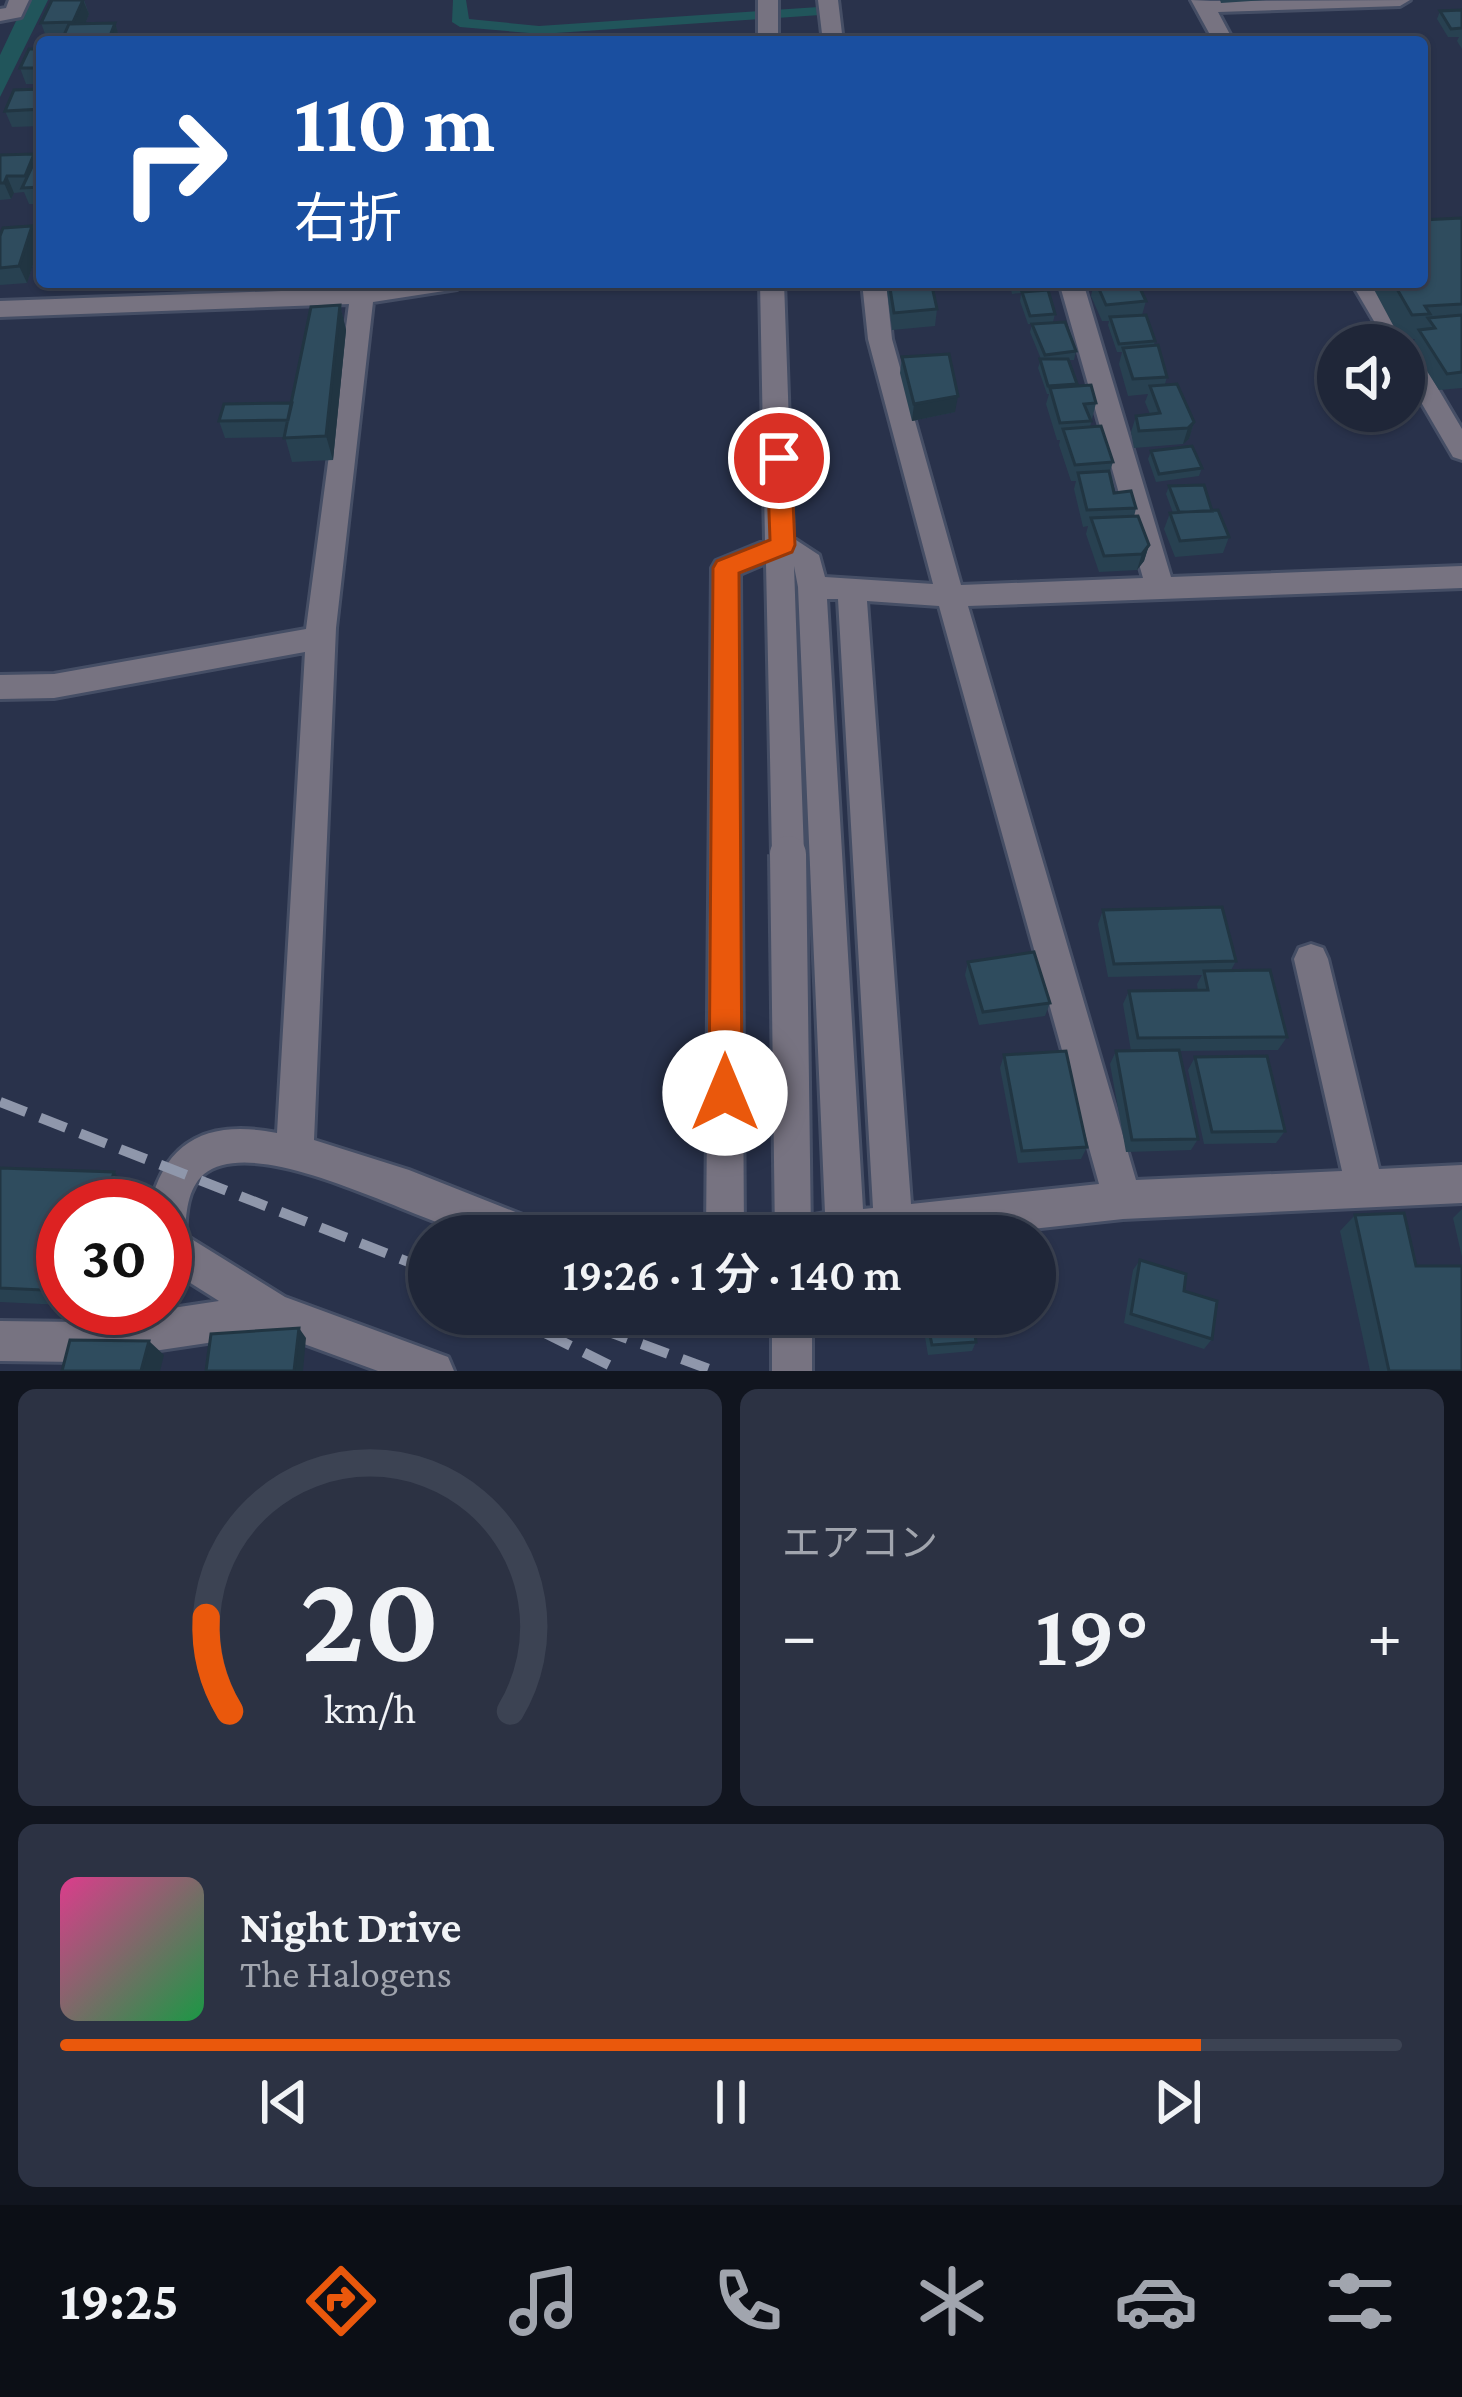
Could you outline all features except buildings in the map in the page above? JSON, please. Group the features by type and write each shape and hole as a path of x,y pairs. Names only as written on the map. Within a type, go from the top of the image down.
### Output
{"street":[{"path":"0,15 14,13 19,0"},
{"path":"768,0 768,36"},
{"path":"828,0 831,36"},
{"path":"1221,36 1203,4 1400,0"},
{"path":"0,309 362,296 416,288"},
{"path":"772,288 783,545 792,1215"},
{"path":"875,288 880,339 1123,1200"},
{"path":"1073,288 1160,589"},
{"path":"1366,288 1387,324"},
{"path":"295,1150 321,638 362,296"},
{"path":"1425,388 1462,451"},
{"path":"783,545 809,562 812,587 844,1215"},
{"path":"725,1215 726,568 783,545"},
{"path":"812,587 950,596 1462,577"},
{"path":"852,590 892,1215"},
{"path":"0,687 54,686 321,638"},
{"path":"1311,959 1365,1189"},
{"path":"181,1179 196,1156 230,1144 295,1150 471,1215"},
{"path":"979,1215 1123,1200 1462,1184"},
{"path":"192,1260 274,1313 434,1371"},
{"path":"0,1341 80,1342 274,1313"},
{"path":"791,1371 792,1335"}],"shaded area":[{"path":"26,0 48,0 0,97 0,55"},
{"path":"453,0 466,0 469,19 539,26 819,7 820,15 541,34 460,27 452,22"}],"railway":[{"path":"0,1102 408,1262"},
{"path":"549,1335 621,1371"},
{"path":"617,1335 714,1371"}],"route":[{"path":"725,1093 726,568 783,545 779,458"}]}
